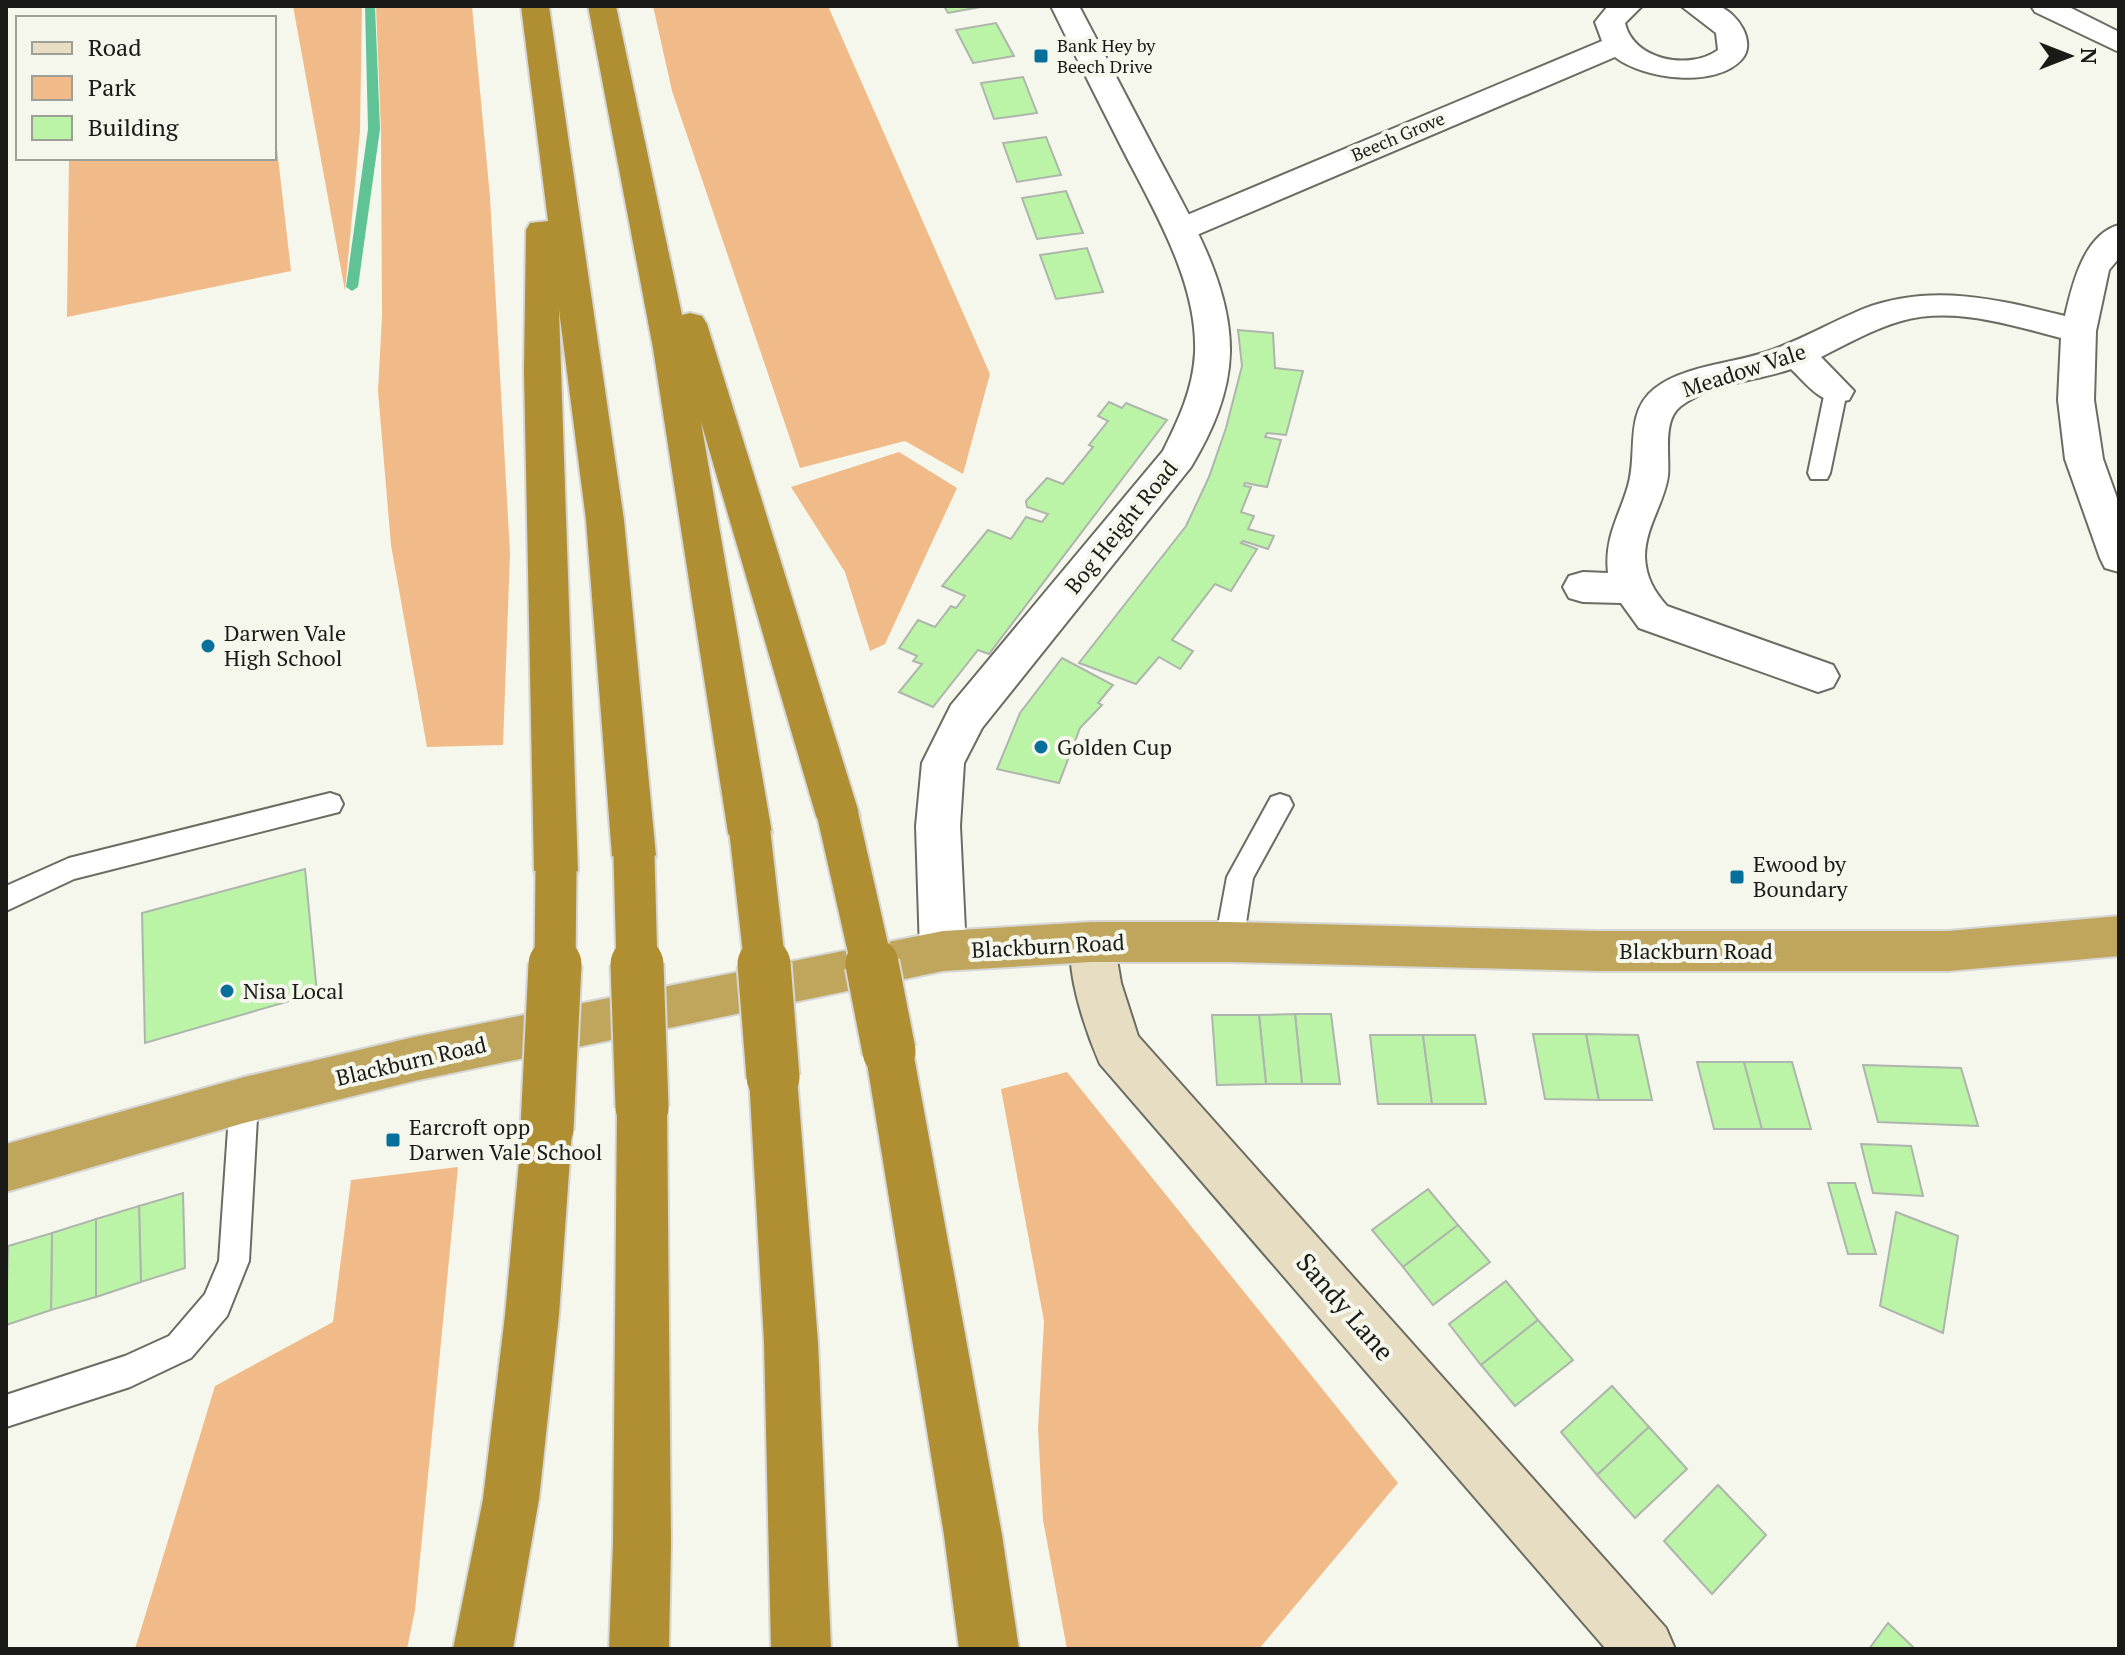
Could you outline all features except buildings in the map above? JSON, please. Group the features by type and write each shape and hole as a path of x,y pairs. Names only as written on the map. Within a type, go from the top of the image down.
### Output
{"highway":[{"path":"535,6 605,520 634,856 642,1107 642,1543 639,1649"},
{"path":"602,6 671,348 750,833 763,946 791,1342 801,1649"},
{"path":"483,1649 511,1499 532,1315 555,992 556,871 542,371 542,61"},
{"path":"617,80 838,816 889,1051 973,1535 989,1649"},
{"name":"Blackburn Road","path":"6,1168 244,1100 414,1059 943,951 1091,942 1229,942 1599,951 1948,951 2117,937"}],"main road":[{"name":"Sandy Lane","path":"1091,942 1098,983 1117,1048 1645,1649"}],"street":[{"name":"Bog Height Road","path":"943,951 938,826 943,763 966,717 1178,458 1198,419 1211,377 1210,336 1201,285 1180,230 1065,6"},
{"path":"1628,6 1610,22 1610,33 1618,45 1641,60 1663,67 1704,67 1730,55 1735,44 1732,31 1712,13 1695,6"},
{"path":"2054,9 2119,19"},
{"path":"2054,9 2119,43"},
{"name":"Beech Grove","path":"1180,230 1618,45"},
{"path":"2119,235 2093,269 2079,331 2076,400 2084,459 2119,558"},
{"name":"Meadow Vale","path":"1818,676 1653,617 1640,604 1625,566 1626,543 1633,513 1651,477 1654,422 1659,405 1677,390 1798,356 1872,318 1919,306 1963,305 2079,331"},
{"path":"1798,356 1836,391"},
{"path":"1583,587 1632,588"}],"lane":[{"path":"1819,473 1836,391"},
{"path":"6,899 69,869 330,804"},
{"path":"1229,942 1240,877 1280,805"},
{"path":"6,1411 130,1371 180,1347 216,1305 234,1261 244,1100"}],"green space":[{"path":"293,6 362,6 360,131 345,291"},
{"path":"376,6 472,6 490,197 510,553 503,745 427,747 391,545 378,391 382,316 381,131"},
{"path":"653,6 828,6 990,374 963,474 905,441 800,468 672,91"},
{"path":"276,140 291,271 67,317 69,160 276,160"},
{"path":"899,452 957,488 885,644 870,651 845,572 791,487"},
{"path":"1067,1072 1398,1483 1259,1649 1067,1649 1043,1520 1038,1429 1044,1321 1001,1089"},
{"path":"458,1167 415,1610 407,1649 135,1649 215,1386 333,1322 351,1180"}],"waterway":[{"path":"352,287 374,129 370,6"}],"place":[{"name":"Bank Hey by Beech Drive","path":"1041,56"},
{"name":"Darwen Vale High School","path":"208,646"},
{"name":"Golden Cup","path":"1041,747"},
{"name":"Ewood by Boundary","path":"1737,877"},
{"name":"Nisa Local","path":"227,991"},
{"name":"Earcroft opp Darwen Vale School","path":"393,1140"}]}
